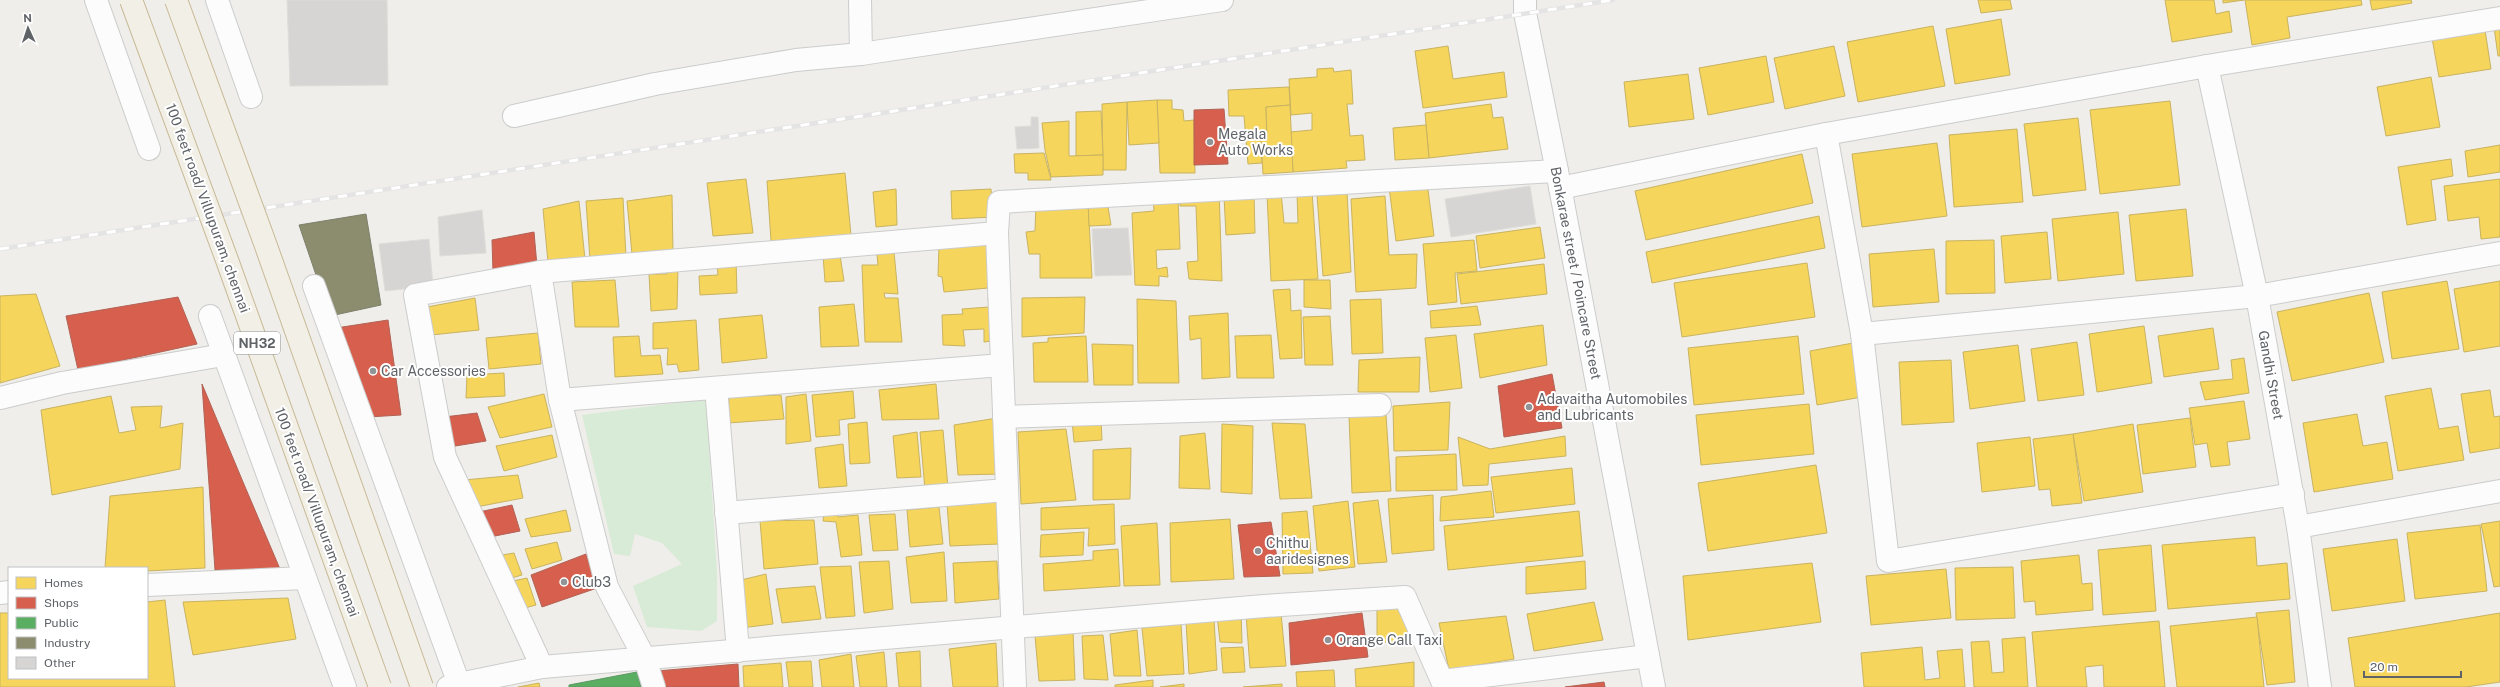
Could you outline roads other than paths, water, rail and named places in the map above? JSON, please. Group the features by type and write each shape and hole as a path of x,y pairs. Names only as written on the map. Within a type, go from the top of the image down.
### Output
{"highway":[{"name":"100 feet road/ Villupuram, chennai","path":"131,0 227,260 380,687"},
{"name":"NH32","path":"176,0 266,246 422,687"}],"street":[{"path":"96,0 149,149"},
{"path":"218,0 251,97"},
{"path":"860,0 861,54"},
{"path":"514,116 655,84 796,60 861,54 1222,0"},
{"name":"Bonkarae street / Poincare Street","path":"1525,0 1525,13 1559,180 1654,687"},
{"path":"1015,687 997,233 999,202 1559,180 2207,66 2500,18"},
{"name":"Gandhi Street","path":"2207,66 2257,296 2293,494 2320,687"},
{"path":"1826,134 1862,334 1888,561 2293,494"},
{"path":"542,667 445,457 415,295 540,272 997,233"},
{"path":"1862,334 2257,296 2500,253"},
{"path":"540,272 560,400 607,587 644,659 654,687"},
{"path":"314,286 455,686 542,667 1264,606 1405,597 1442,684 1648,656"},
{"path":"210,316 345,687"},
{"path":"0,398 62,383 223,355"},
{"path":"560,400 1002,365"},
{"path":"716,388 738,651"},
{"path":"1004,417 1380,405"},
{"path":"726,513 1006,490"},
{"path":"2298,527 2500,491"},
{"path":"148,585 305,578"}],"railway":[{"path":"0,249 1613,0"}],"place":[{"name":"Megala Auto Works","path":"1210,142"},
{"name":"Car Accessories","path":"373,371"},
{"name":"Adavaitha Automobiles and Lubricants","path":"1529,407"},
{"name":"Chithu aaridesignes","path":"1258,551"},
{"name":"Club3","path":"564,582"},
{"name":"Orange Call Taxi","path":"1328,640"}]}
